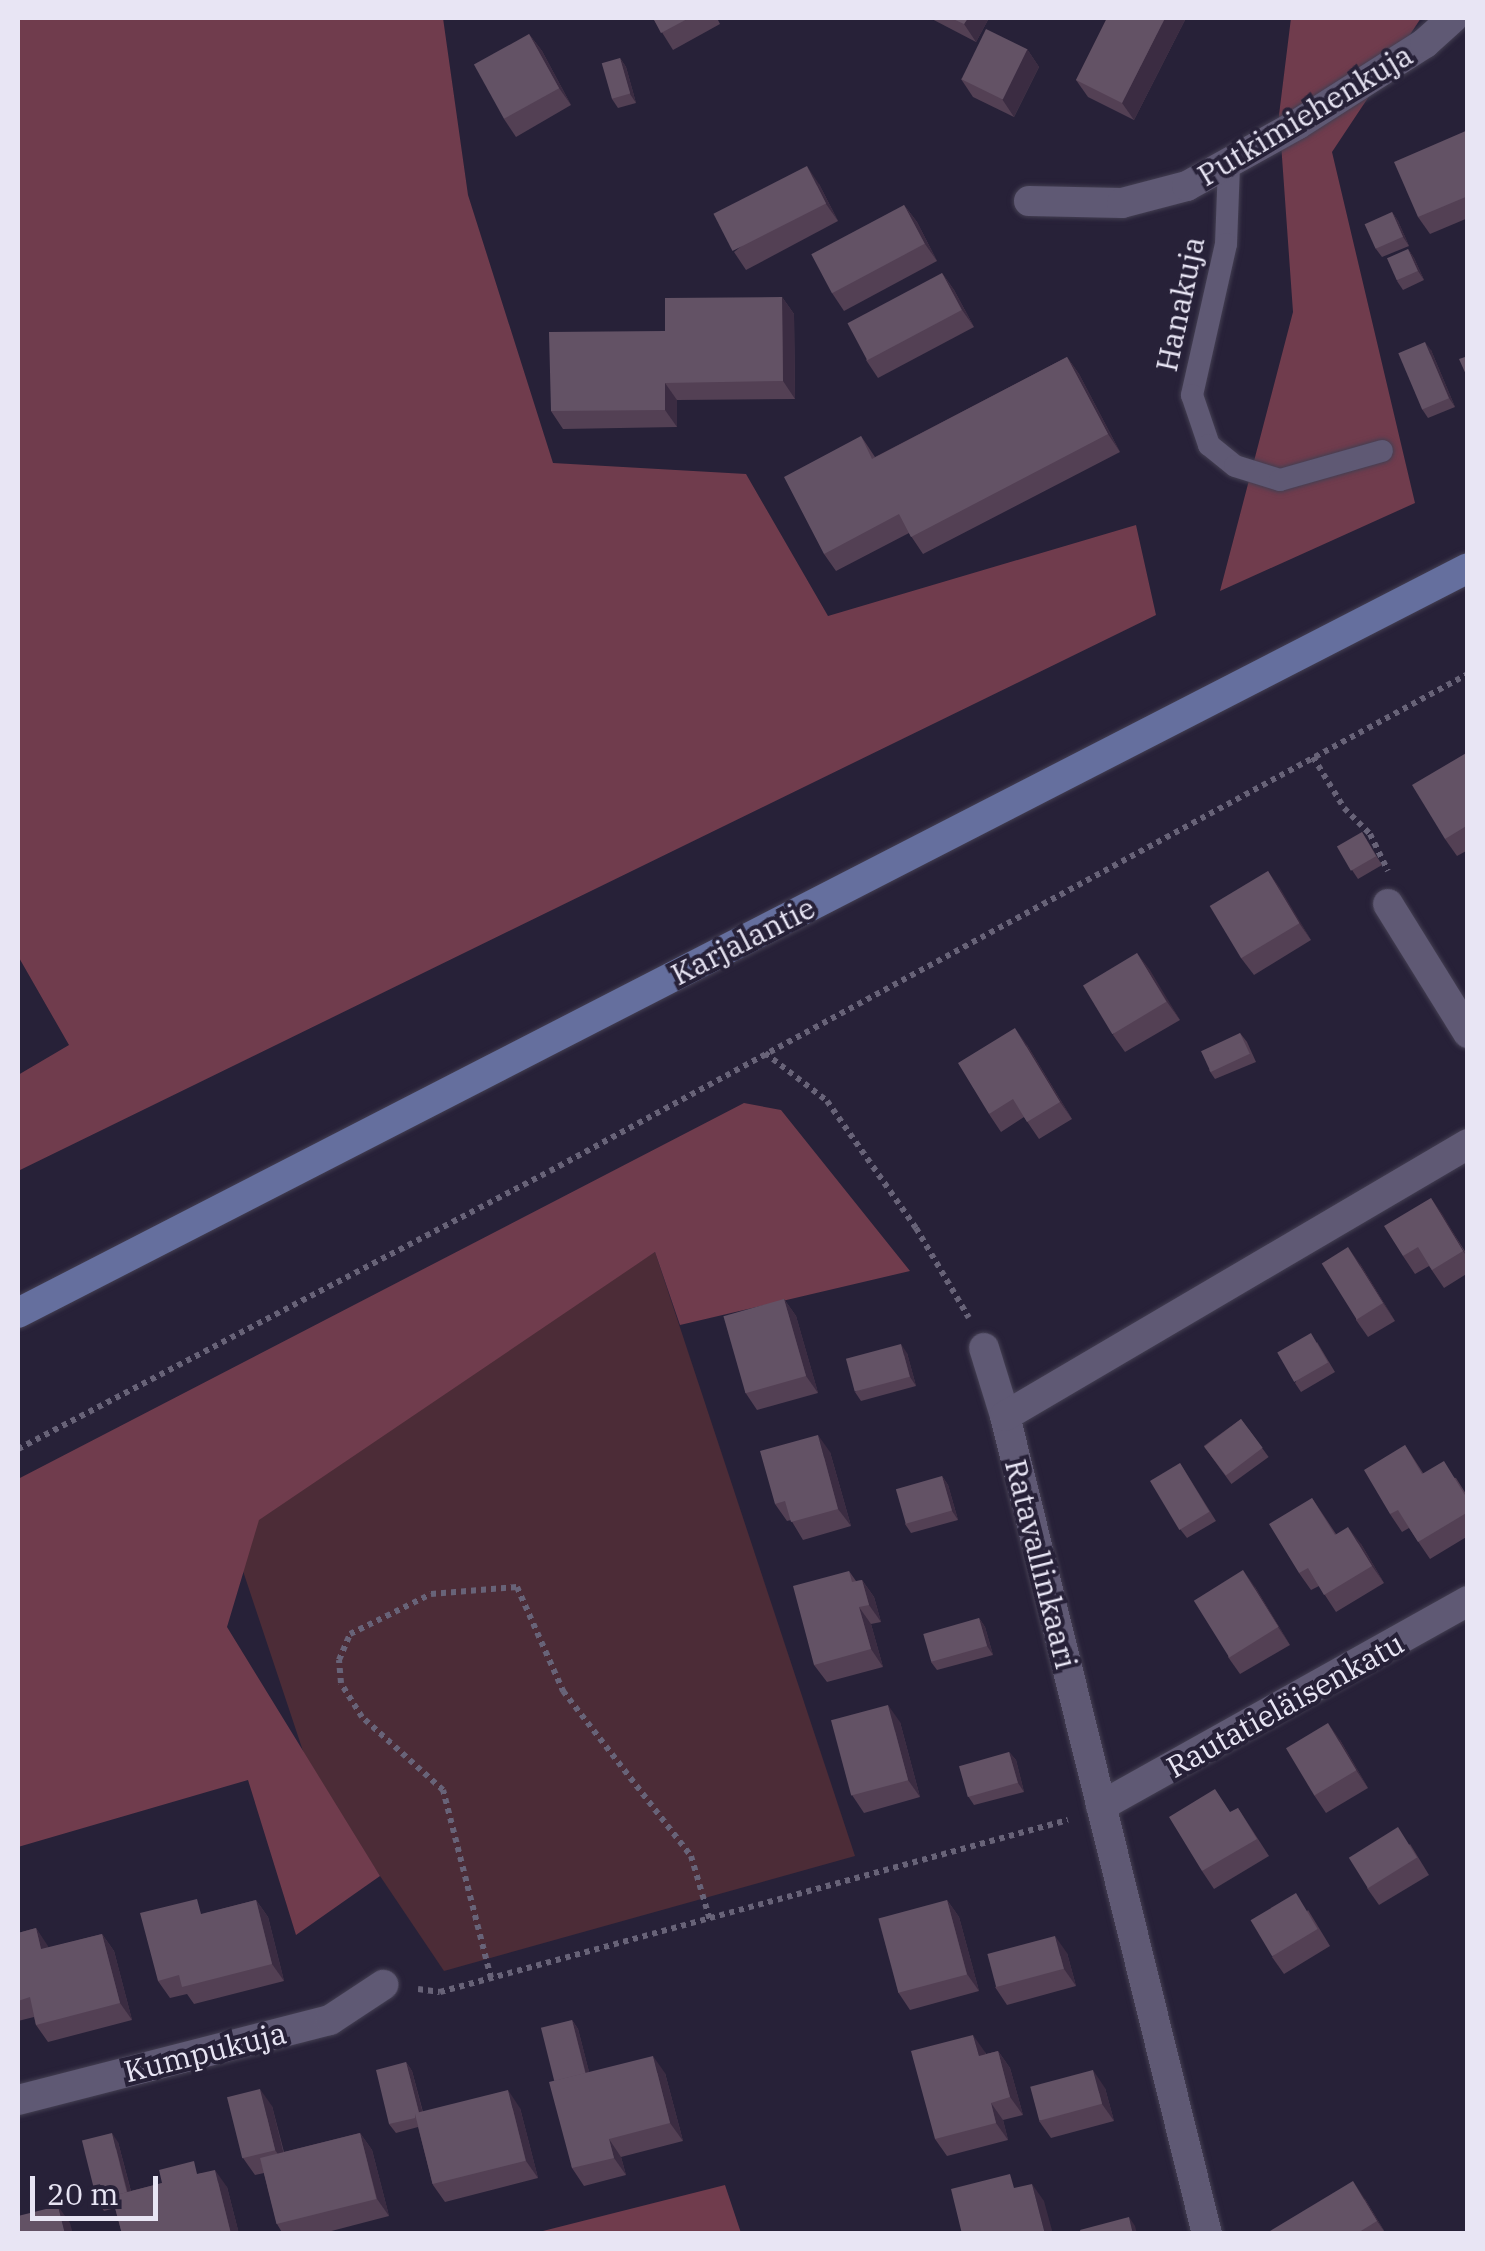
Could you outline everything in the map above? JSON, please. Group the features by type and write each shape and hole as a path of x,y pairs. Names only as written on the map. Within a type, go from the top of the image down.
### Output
{"main road":[{"name":"Karjalantie","path":"18,1313 1468,568"}],"street":[{"name":"Putkimiehenkuja","path":"1030,202 1122,203 1228,166 1425,43 1453,18"},
{"path":"1388,904 1468,1033"},
{"name":"Ratavallinkaari","path":"1207,2234 1005,1416 1468,1144"},
{"path":"984,1348 1005,1416"},
{"name":"Rautatieläisenkatu","path":"1101,1806 1468,1601"},
{"name":"Kumpukuja","path":"18,2100 330,2020 382,1984"}],"lane":[{"name":"Hanakuja","path":"1228,166 1226,244 1192,394 1209,445 1235,466 1280,480 1382,451"}],"path":[{"path":"18,1449 1468,674"},
{"path":"1313,757 1388,863 1388,904"},
{"path":"765,1053 827,1101 916,1228 984,1348"},
{"path":"492,1978 443,1790 362,1717 341,1682 339,1660 350,1634 431,1594 516,1587 562,1692 691,1856 710,1920"},
{"path":"382,1984 440,1992 1054,1826 1101,1806"}],"shaded area":[{"path":"18,18 443,18 468,195 553,463 746,474 828,616 1136,525 1156,615 18,1171 18,1075 69,1045 18,956"},
{"path":"1291,18 1421,18 1332,152 1415,503 1220,591 1293,312 1279,115"},
{"path":"744,1103 781,1110 910,1271 680,1325 655,1252 259,1520 227,1627 380,1876 296,1935 248,1780 18,1847 18,1479"},
{"path":"655,1252 855,1856 444,1971 310,1772 227,1523"},
{"path":"725,2185 741,2233 535,2233"}],"building":[{"path":"653,18 689,18 661,33"},
{"path":"1107,18 1165,18 1122,103 1076,80"},
{"path":"986,29 1027,49 1003,99 961,79"},
{"path":"529,34 559,88 504,119 474,65"},
{"path":"620,58 630,94 612,99 602,63"},
{"path":"1468,130 1468,196 1418,217 1394,162"},
{"path":"807,166 826,203 733,251 713,214"},
{"path":"904,205 925,244 832,293 811,254"},
{"path":"1392,212 1403,237 1376,249 1365,224"},
{"path":"1408,249 1418,271 1397,280 1387,258"},
{"path":"942,273 962,310 867,360 848,323"},
{"path":"782,297 783,381 665,383 665,410 551,411 549,332 665,331 665,298"},
{"path":"1425,342 1449,398 1422,409 1398,353"},
{"path":"1468,356 1468,379 1459,359"},
{"path":"1067,357 1108,434 911,537 899,514 824,554 784,477 861,436 872,459"},
{"path":"1468,752 1468,825 1445,839 1412,785"},
{"path":"1362,832 1376,856 1351,871 1337,846"},
{"path":"1268,871 1299,923 1241,958 1210,906"},
{"path":"1137,953 1166,1002 1112,1034 1083,985"},
{"path":"1015,1028 1060,1102 1027,1122 1013,1099 989,1114 958,1063"},
{"path":"1240,1033 1250,1054 1211,1072 1201,1051"},
{"path":"1431,1198 1463,1251 1432,1270 1418,1247 1403,1256 1384,1226"},
{"path":"1348,1247 1383,1303 1357,1319 1322,1263"},
{"path":"784,1299 806,1376 745,1393 723,1316"},
{"path":"1311,1333 1328,1362 1294,1382 1277,1352"},
{"path":"901,1344 910,1377 855,1392 846,1359"},
{"path":"1241,1419 1263,1448 1226,1475 1204,1447"},
{"path":"818,1435 838,1509 791,1522 785,1501 775,1504 760,1451"},
{"path":"1405,1445 1422,1474 1444,1461 1468,1500 1468,1512 1418,1542 1398,1510 1390,1514 1364,1470"},
{"path":"1180,1463 1209,1512 1179,1530 1150,1481"},
{"path":"942,1476 952,1511 906,1524 896,1489"},
{"path":"1312,1498 1335,1535 1348,1527 1372,1566 1324,1595 1308,1568 1299,1573 1269,1524"},
{"path":"1243,1570 1279,1627 1229,1658 1194,1601"},
{"path":"849,1571 852,1582 862,1580 869,1605 859,1607 871,1649 814,1665 793,1586"},
{"path":"979,1618 987,1646 931,1662 923,1634"},
{"path":"888,1705 908,1780 851,1796 831,1720"},
{"path":"1328,1723 1356,1770 1314,1795 1286,1748"},
{"path":"1009,1752 1018,1783 968,1797 959,1766"},
{"path":"1215,1789 1230,1812 1238,1808 1257,1839 1202,1871 1169,1817"},
{"path":"1398,1827 1417,1858 1368,1888 1349,1858"},
{"path":"1296,1893 1318,1929 1272,1956 1251,1920"},
{"path":"197,1899 201,1914 256,1900 272,1964 182,1987 179,1975 158,1981 140,1913"},
{"path":"947,1900 967,1974 898,1993 878,1918"},
{"path":"36,1928 41,1949 102,1934 120,2003 36,2025 30,1997 18,2001 18,1933"},
{"path":"1055,1936 1064,1969 996,1987 987,1954"},
{"path":"572,2020 585,2073 554,2081 541,2028"},
{"path":"973,2035 979,2056 998,2051 1010,2097 991,2103 996,2123 935,2139 911,2051"},
{"path":"653,2056 670,2123 609,2139 614,2158 572,2168 549,2082"},
{"path":"406,2062 419,2113 415,2118 389,2124 376,2070"},
{"path":"1093,2070 1102,2104 1039,2121 1030,2087"},
{"path":"260,2089 275,2150 242,2158 227,2097"},
{"path":"508,2090 526,2161 433,2184 415,2113"},
{"path":"112,2133 127,2192 97,2200 82,2140"},
{"path":"360,2133 376,2199 277,2224 260,2158"},
{"path":"194,2161 197,2174 215,2170 231,2234 122,2234 112,2196 162,2183 159,2170"},
{"path":"1010,2174 1014,2188 1032,2184 1045,2234 962,2234 951,2189"},
{"path":"1353,2181 1377,2221 1356,2234 1271,2234 1270,2231"},
{"path":"58,2206 65,2234 18,2234 18,2216"},
{"path":"1129,2217 1133,2234 1081,2234 1080,2230"}]}
